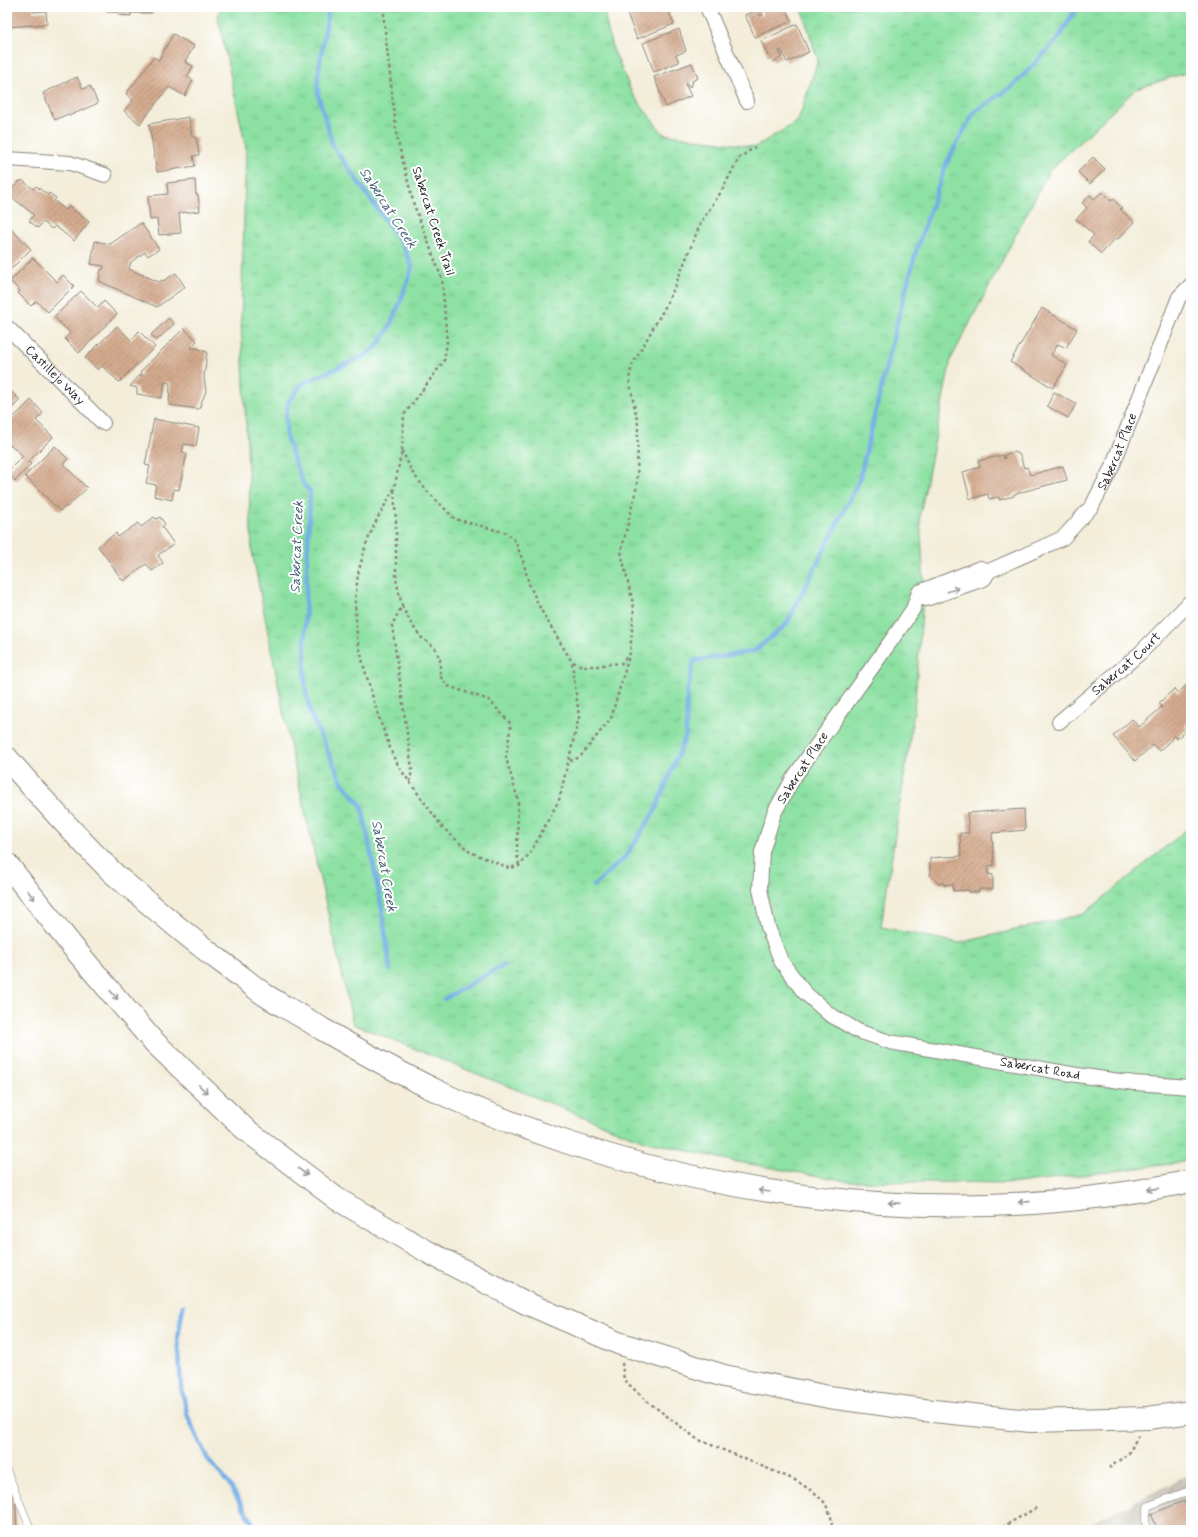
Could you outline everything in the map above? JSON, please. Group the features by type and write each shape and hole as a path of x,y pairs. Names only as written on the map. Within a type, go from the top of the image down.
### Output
{"highway":[{"path":"7,758 43,800 112,872 186,935 266,995 352,1047 441,1093 528,1129 613,1157 688,1176 764,1191 841,1200 920,1205 998,1204 1078,1199 1159,1188 1191,1181"},
{"path":"7,864 72,946 151,1039 245,1129 337,1199 428,1252 526,1303 618,1343 724,1376 829,1397 924,1410 1030,1421 1148,1418 1191,1412"}],"street":[{"path":"707,7 747,102"},
{"path":"7,159 70,163 105,175"},
{"name":"Sabercat Place","path":"890,1042 858,1031 829,1014 804,992 781,961 768,927 760,889 762,852 774,813 794,777 903,624 918,597 984,579 988,571 1063,538 1092,506 1112,467 1179,297 1191,285"},
{"name":"Castillejo Way","path":"7,327 103,423"},
{"name":"Sabercat Court","path":"1059,722 1140,653 1191,601"},
{"name":"Sabercat Road","path":"890,1042 1077,1075 1134,1083 1191,1087"}],"lane":[{"path":"7,1471 25,1512 31,1530"},
{"path":"1149,1530 1145,1521 1148,1506 1190,1492"},
{"path":"25,1512 26,1530"}],"path":[{"name":"Sabercat Creek Trail","path":"384,7 392,103 397,138 414,205 442,279 447,342 444,361 404,415 402,450 394,490"},
{"path":"569,761 580,757 611,718 630,653 634,608 621,552 637,486 638,424 629,379 632,365 664,309 701,222 721,192 739,158 755,147"},
{"path":"394,490 377,519 366,544 358,574 355,602 357,637 377,712 393,756 401,770 443,828 470,852 509,868 520,866 531,852 559,800 569,761 580,717 572,662 541,610 529,584 523,561 515,541 507,533 455,519 426,490 412,472 402,450"},
{"path":"394,490 396,522 396,579 402,606 412,625 422,638 435,648 440,659 440,676 448,686 489,700 511,724 506,758 518,800 517,853 520,866"},
{"path":"402,606 392,625 412,769 410,782"},
{"path":"572,662 582,666 622,664 630,653"},
{"path":"618,1343 624,1380 647,1401 697,1439 795,1480 815,1493 825,1503 831,1516 832,1530"},
{"path":"1109,1468 1129,1453 1148,1418"},
{"path":"997,1530 1038,1507"}],"shaded area":[{"path":"1191,1474 1191,1530 1076,1530"}],"green space":[{"path":"221,7 603,7 611,44 632,93 663,134 755,147 798,121 818,60 801,7 1191,7 1191,71 1136,89 1049,171 951,359 920,515 924,587 914,712 881,927 959,943 1084,914 1191,826 1191,1158 1171,1164 1017,1183 847,1181 732,1161 644,1141 353,1024 292,755 252,551 241,322 246,148 218,17"}],"building":[{"path":"7,7 33,7 33,12 46,11 47,24 7,27"},
{"path":"108,7 152,7 152,13 131,13 131,16 119,15 119,12 107,12"},
{"path":"637,7 656,7 658,11 663,8 664,11 668,10 674,24 637,39 626,11"},
{"path":"760,7 785,7 792,21 755,37 745,15 758,10 760,16 763,15"},
{"path":"797,24 809,52 787,62 781,50 779,51 782,57 773,62 770,55 768,56 761,41"},
{"path":"679,29 686,51 676,55 679,62 654,72 643,43"},
{"path":"173,34 194,46 185,62 193,66 187,77 193,80 185,96 169,87 140,124 124,111 133,100 126,94 154,57 159,60"},
{"path":"692,63 698,78 692,81 693,83 690,84 691,86 688,87 687,83 685,84 691,96 666,107 654,77"},
{"path":"77,77 83,89 90,86 98,103 69,116 68,114 55,120 43,93"},
{"path":"189,117 192,137 196,137 199,155 193,156 195,166 157,172 149,124"},
{"path":"1093,157 1105,169 1090,184 1078,172"},
{"path":"22,180 33,189 36,186 48,195 49,193 56,198 54,201 66,210 69,206 89,222 74,241 55,226 52,229 43,222 38,228 29,221 34,215 8,194 19,181 20,182"},
{"path":"195,180 196,195 198,195 200,211 179,213 181,233 159,235 157,219 150,220 148,196 168,194 167,183"},
{"path":"1102,192 1111,201 1113,199 1122,208 1120,209 1134,222 1101,254 1088,242 1094,235 1076,219 1087,208 1082,203 1090,195 1094,199"},
{"path":"141,223 159,249 148,256 145,252 131,262 129,269 159,282 176,273 185,287 157,307 99,281 101,269 103,270 104,266 91,264 95,241 110,244"},
{"path":"7,225 31,249 7,273"},
{"path":"33,258 57,282 63,275 74,286 48,312 36,301 31,306 18,293 20,291 10,281"},
{"path":"81,291 98,308 104,301 117,314 79,353 65,339 70,333 54,317"},
{"path":"1042,308 1077,329 1066,348 1058,344 1051,355 1067,365 1053,388 1010,362"},
{"path":"169,318 174,324 157,340 151,335"},
{"path":"117,326 131,340 139,331 155,347 119,382 102,366 98,370 85,358"},
{"path":"184,328 197,341 190,348 196,348 207,352 204,377 206,391 199,409 169,405 170,383 164,382 164,389 161,398 137,394 137,388 130,386 140,375 142,376 141,371"},
{"path":"8,388 20,400 7,413 7,389"},
{"path":"1054,392 1076,404 1068,418 1047,406"},
{"path":"31,400 43,413 36,420 53,437 28,462 31,464 15,481 7,472 23,456 11,445 7,449 7,424"},
{"path":"154,419 199,428 196,446 184,444 182,452 187,453 179,490 174,489 172,500 154,496 156,485 146,483 150,466 145,465"},
{"path":"55,446 68,459 63,464 87,488 67,507 66,506 60,511 25,476"},
{"path":"1015,452 1020,455 1024,468 1027,467 1030,475 1063,466 1067,480 1014,494 1014,496 999,500 999,497 989,499 988,494 970,499 963,472 980,467 978,461 1003,455 1004,459 1006,454"},
{"path":"154,517 156,519 160,517 165,524 162,527 174,544 158,555 163,563 152,571 146,564 123,581 98,546 116,533 118,537 138,523 141,527"},
{"path":"1191,681 1191,720 1185,726 1187,729 1177,739 1174,736 1171,738 1172,739 1159,751 1153,745 1135,761 1113,736 1132,719 1139,727 1162,707 1159,703 1174,689 1178,693"},
{"path":"1024,809 1025,830 992,833 994,865 988,866 988,874 993,875 993,889 979,889 979,892 969,892 969,890 953,891 953,884 944,885 944,883 940,883 940,885 930,875 930,858 961,856 960,833 969,833 967,813"},
{"path":"7,1477 15,1494 17,1530 7,1530"},
{"path":"1184,1501 1191,1518 1191,1530 1158,1530 1151,1514"}],"waterway":[{"name":"Sabercat Creek","path":"329,7 318,75 318,94 333,146 400,241 412,268 401,300 388,330 378,345 366,355 302,384 288,402 286,436 304,485 310,491 305,620 305,681 307,698 311,715 342,782 362,806 382,909 390,970"},
{"path":"594,886 626,856 655,811 686,735 687,693 694,661 754,651 786,625 859,481 896,326 917,248 946,164 974,112 1013,86 1058,39 1077,7"},
{"path":"444,999 504,965"},
{"name":"Sabercat Creek","path":"183,1306 178,1337 181,1386 188,1417 207,1458 229,1484 257,1530"}]}
